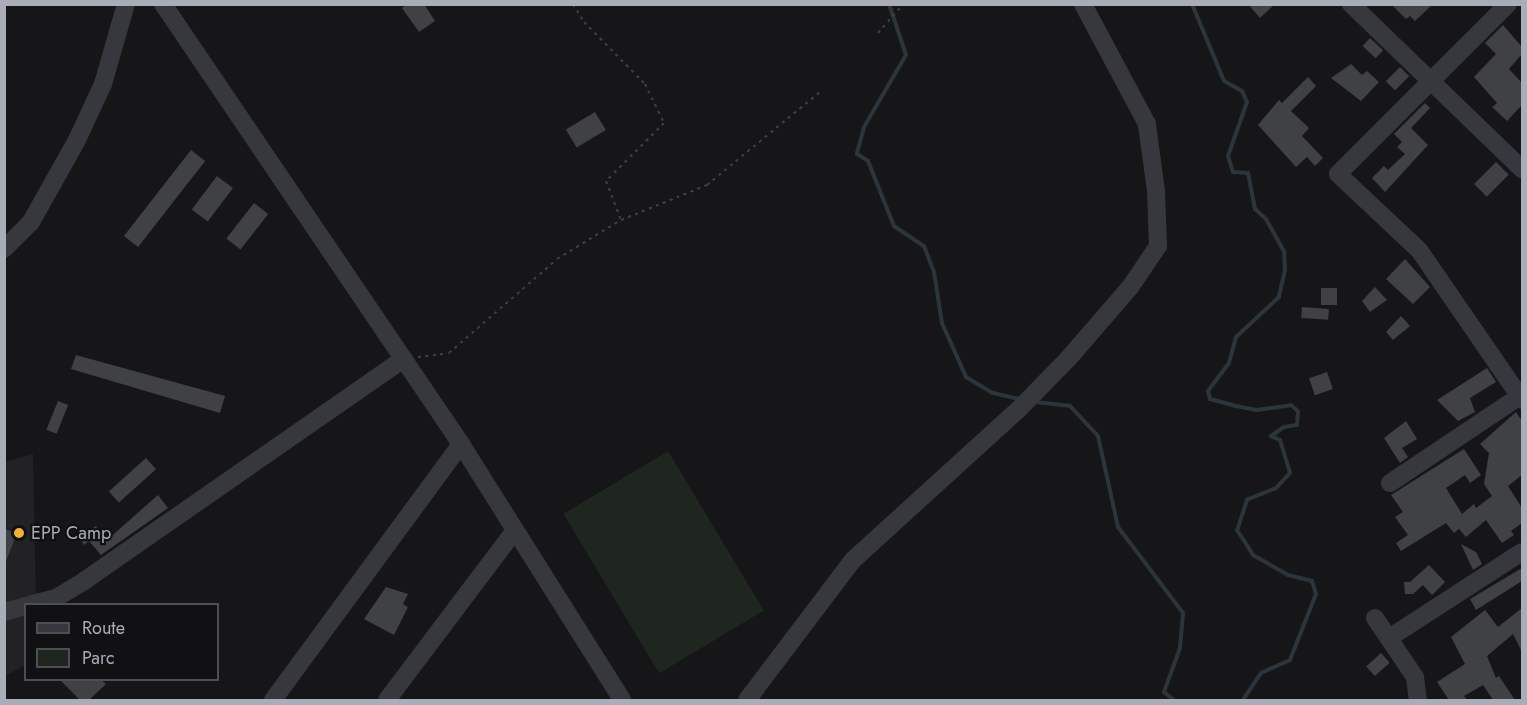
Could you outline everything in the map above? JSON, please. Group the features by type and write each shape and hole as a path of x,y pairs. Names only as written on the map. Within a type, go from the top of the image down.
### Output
{"street":[{"path":"4,249 31,222 77,140 104,84 126,4"},
{"path":"163,4 462,444 622,700"},
{"path":"747,700 853,560 1060,367 1131,286 1158,246 1156,191 1147,124 1083,4"},
{"path":"1351,4 1522,170"},
{"path":"1390,483 1522,398 1419,250 1338,174 1428,81 1508,4"},
{"path":"36,603 56,598 84,581 403,359"},
{"path":"273,700 462,444"},
{"path":"387,700 515,530"},
{"path":"1389,638 1522,552"},
{"path":"4,612 24,607"},
{"path":"1375,618 1415,676 1418,700"}],"path":[{"path":"573,4 584,22 645,84 663,123 606,181 621,220"},
{"path":"878,33 903,4"},
{"path":"403,359 449,353 557,259 621,220 707,185 820,92"}],"shaded area":[{"name":"EPP Camp","path":"33,454 36,603 24,603 24,666 5,676 5,462"}],"green space":[{"path":"668,451 764,610 659,673 563,514"}],"building":[{"path":"408,4 424,4 435,21 419,32 402,8"},
{"path":"1248,4 1275,4 1260,18"},
{"path":"1391,4 1433,4 1415,21 1410,16 1406,19"},
{"path":"1503,25 1522,47 1522,54 1509,69 1522,83 1522,105 1507,121 1492,107 1497,103 1474,77 1496,54 1485,43"},
{"path":"1370,38 1383,50 1376,58 1362,46"},
{"path":"1351,64 1362,75 1367,71 1379,82 1361,101 1331,78"},
{"path":"1400,67 1409,76 1395,90 1386,81"},
{"path":"1308,77 1316,86 1291,111 1309,128 1302,136 1323,158 1315,166 1307,157 1296,167 1258,125 1279,100 1282,103"},
{"path":"1425,103 1430,108 1411,128 1428,145 1385,192 1372,178 1384,166 1388,170 1405,154 1397,147 1402,142 1394,134"},
{"path":"595,112 606,130 577,148 566,130"},
{"path":"191,150 205,161 138,247 124,236"},
{"path":"1496,162 1509,175 1487,197 1474,184"},
{"path":"217,176 233,188 208,222 192,210"},
{"path":"254,203 268,214 240,250 226,238"},
{"path":"1405,259 1430,287 1413,304 1386,279"},
{"path":"1375,287 1387,300 1370,312 1362,301"},
{"path":"1321,288 1337,288 1337,305 1321,305"},
{"path":"1302,307 1329,309 1328,320 1301,318"},
{"path":"1401,316 1410,326 1393,340 1386,332"},
{"path":"76,355 225,396 220,413 71,369"},
{"path":"1487,368 1496,382 1470,398 1475,412 1458,421 1437,400"},
{"path":"1327,372 1333,389 1315,395 1309,378"},
{"path":"58,401 68,405 57,434 46,430"},
{"path":"1516,412 1522,421 1522,475 1508,486 1522,508 1522,523 1511,531 1514,535 1502,543 1486,520 1466,537 1459,529 1454,533 1446,523 1401,551 1396,543 1408,535 1395,517 1403,512 1391,495 1464,449 1481,475 1470,483 1465,475 1446,488 1462,514 1474,504 1476,508 1492,496 1484,484 1489,453 1480,444"},
{"path":"1406,421 1417,439 1402,448 1408,457 1400,463 1384,438"},
{"path":"146,458 156,469 119,503 109,491"},
{"path":"158,495 168,508 101,555 89,541 84,545 79,537 96,526 106,541"},
{"path":"4,529 17,533 5,564 4,563"},
{"path":"1461,544 1476,552 1482,564 1473,570"},
{"path":"1429,565 1445,582 1432,595 1423,585 1413,594 1405,594 1404,582 1410,582"},
{"path":"1522,568 1522,581 1476,610 1470,599"},
{"path":"386,587 408,594 403,604 408,607 394,635 364,619"},
{"path":"1522,608 1522,652 1513,634 1487,656 1496,678 1499,676 1515,700 1493,700 1483,685 1464,696 1467,700 1449,700 1437,682 1465,664 1451,637 1485,610 1498,627"},
{"path":"1381,653 1390,663 1375,676 1366,666"},
{"path":"61,681 102,681 106,684 89,700 80,700"}],"waterway":[{"path":"889,4 906,55 864,127 857,154 868,161 894,226 924,246 934,272 942,323 966,377 993,393 1020,399"},
{"path":"1192,4 1224,81 1242,91 1247,102 1228,156 1233,172 1248,173 1255,209 1266,219 1284,252 1285,270 1279,297 1236,337 1229,363 1208,391 1210,399 1257,410 1291,405 1298,411 1297,425 1284,427 1271,436 1280,440 1290,473 1276,488 1247,500 1237,530 1253,555 1288,575 1312,581 1316,594 1290,660 1261,673 1243,700"},
{"path":"1034,402 1070,406 1098,436 1118,527 1183,613 1180,648 1164,692 1174,700"}],"place":[{"name":"EPP Camp","path":"19,533"}]}
